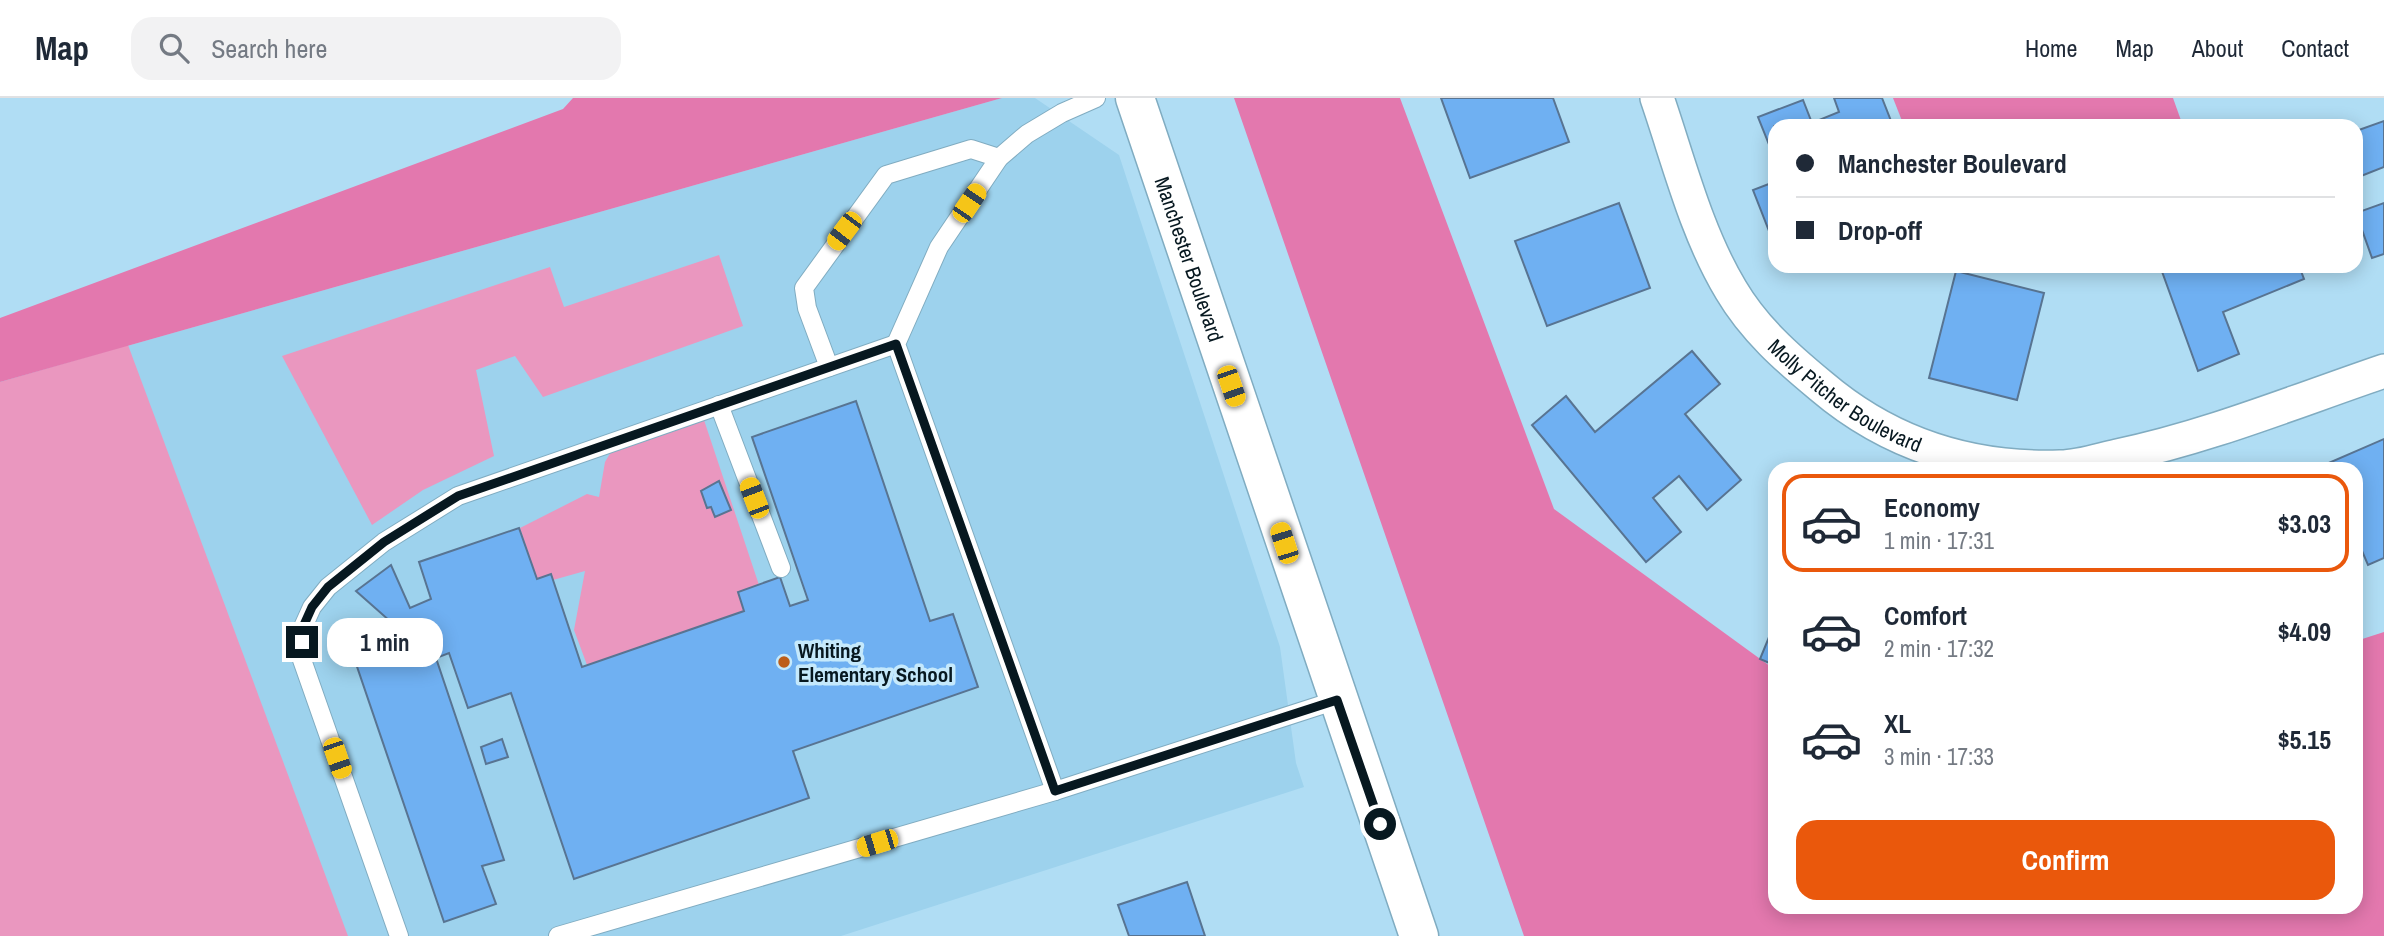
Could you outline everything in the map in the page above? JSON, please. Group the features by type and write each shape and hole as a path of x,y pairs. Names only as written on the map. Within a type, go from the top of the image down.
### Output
{"street":[{"name":"Manchester Boulevard","path":"1135,98 1419,936"},
{"name":"Molly Pitcher Boulevard","path":"1657,98 1711,251 1731,290 1779,351 1853,413 1911,443 1973,462"},
{"name":"Molly Pitcher Boulevard","path":"2086,462 2163,446 2384,371"}],"lane":[{"path":"1055,791 896,344 939,247 999,158 1039,127 1096,98"},
{"path":"829,367 807,308 804,288 886,175 971,149 999,158"},
{"path":"399,936 301,657 303,627 312,607 328,587 384,542 458,496 896,344"},
{"path":"719,405 781,568"},
{"path":"558,936 1055,791 1337,700"}],"shaded area":[{"path":"573,98 1002,98 0,382 0,318 563,109"},
{"path":"1002,98 1035,98 1119,155 1280,647 1296,763 1304,787 841,936 0,936 0,382"},
{"path":"1234,98 1400,98 1554,509 1768,665 1768,914 2363,914 2363,639 2384,632 2384,936 1524,936"},
{"path":"1893,98 2173,98 2180,119 1901,119"},
{"path":"719,255 743,326 543,397 515,356 476,370 494,456 423,490 372,525 282,356 550,267 564,307"},
{"path":"128,345 348,936 0,936 0,382"},
{"path":"701,411 759,585 738,592 744,611 587,665 574,630 585,571 553,580 551,574 537,579 520,528 587,494 599,497 605,462 618,440"}],"building":[{"path":"1441,98 1553,98 1569,142 1470,178"},
{"path":"1834,98 1882,98 1890,119 1822,119 1839,112"},
{"path":"1803,100 1810,119 1768,119 1768,142 1758,117"},
{"path":"2384,121 2384,167 2363,175 2363,128"},
{"path":"1768,184 1768,228 1753,190"},
{"path":"1619,203 1650,288 1547,326 1515,241"},
{"path":"2384,203 2384,254 2372,258 2363,233 2363,210"},
{"path":"1955,273 2044,293 2017,400 1929,378"},
{"path":"2163,273 2302,273 2304,279 2223,312 2239,354 2198,371"},
{"path":"1692,351 1720,384 1685,414 1741,480 1707,510 1679,476 1653,498 1681,532 1646,562 1532,425 1566,396 1595,432"},
{"name":"Whiting Elementary School","path":"856,401 930,621 953,614 978,687 793,751 809,798 574,879 511,693 468,708 449,653 436,658 504,860 482,866 496,904 444,922 350,646 399,629 356,591 391,565 410,608 431,599 419,562 519,528 537,579 551,574 582,667 744,611 738,592 780,577 790,606 808,600 752,437"},
{"path":"2384,439 2384,558 2368,565 2363,553 2363,462 2331,462"},
{"path":"719,481 731,510 715,517 711,507 707,508 701,491"},
{"path":"1768,640 1768,662 1760,659"},
{"path":"502,739 508,757 486,764 481,747"},
{"path":"1187,882 1205,936 1129,936 1118,905"}],"place":[{"name":"Whiting Elementary School","path":"784,662"}],"route":[{"path":"302,642 303,627 312,607 328,587 384,542 458,496 896,344 1055,791 1337,700 1380,824"}]}
